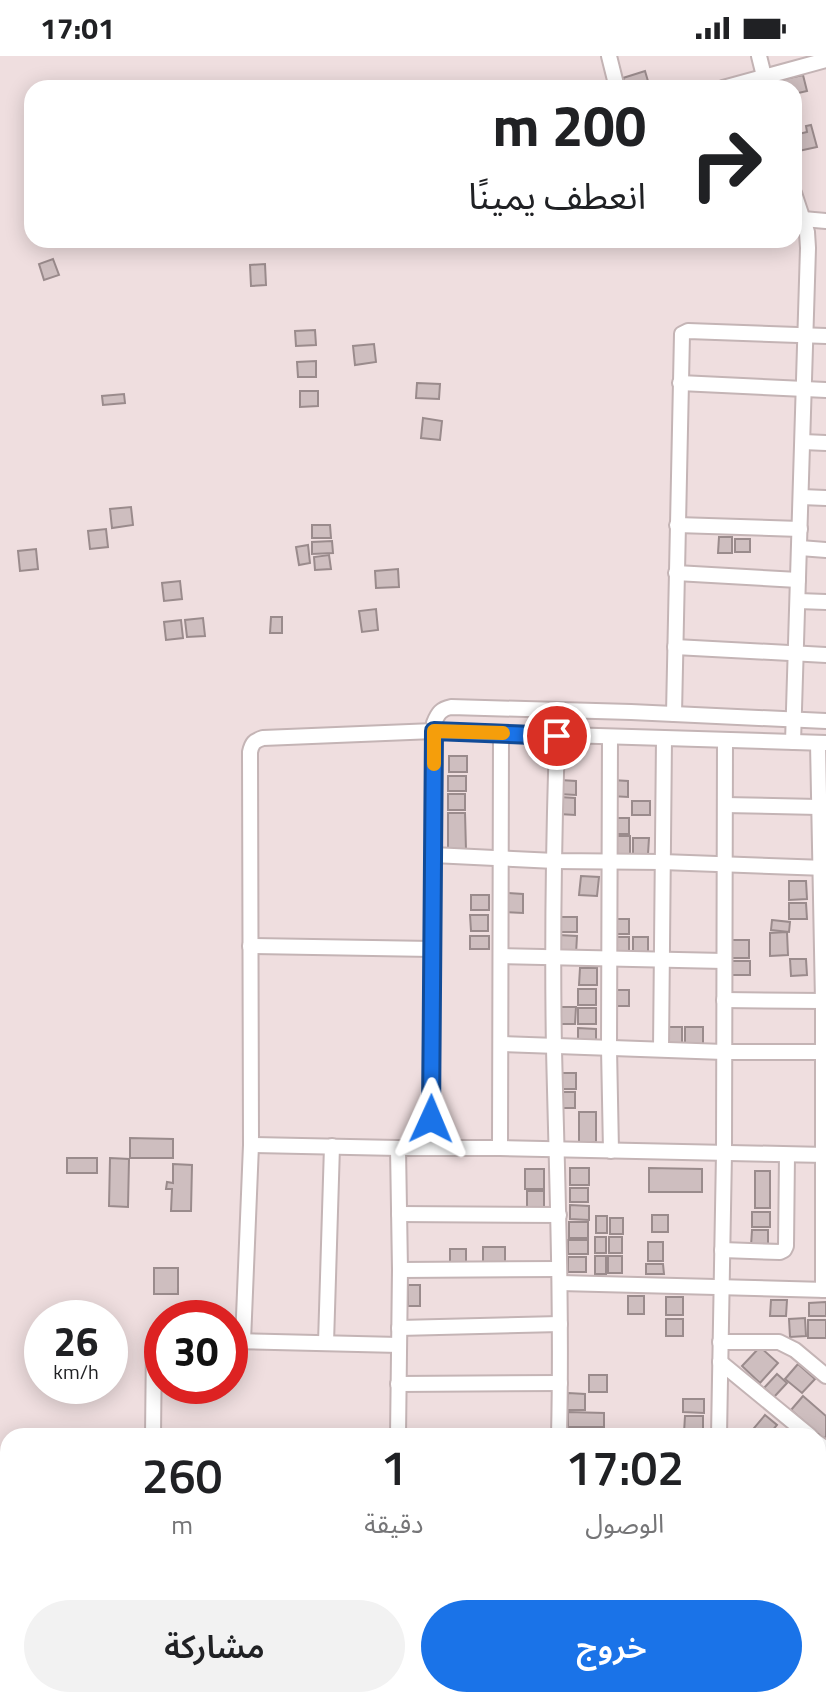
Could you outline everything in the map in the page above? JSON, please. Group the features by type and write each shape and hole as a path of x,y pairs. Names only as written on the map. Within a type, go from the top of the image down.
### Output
{"street":[{"path":"609,56 615,80"},
{"path":"759,56 765,80"},
{"path":"771,80 826,60"},
{"path":"793,742 808,248 802,216"},
{"path":"803,219 826,221"},
{"path":"674,714 681,338 685,332 826,336"},
{"path":"680,383 826,390"},
{"path":"803,442 826,443"},
{"path":"801,497 826,498"},
{"path":"677,525 800,529"},
{"path":"800,548 826,550"},
{"path":"676,573 798,580"},
{"path":"798,601 826,602"},
{"path":"675,647 826,655"},
{"path":"430,1147 434,731 437,716 444,708 826,721"},
{"path":"558,710 554,1047 560,1276 559,1428"},
{"path":"239,1300 251,1145 251,745 263,738 434,731 822,743 818,807 823,868 825,1290 400,1270"},
{"path":"500,1148 501,733"},
{"path":"610,737 611,1151"},
{"path":"661,1049 664,739"},
{"path":"719,1428 724,1153 725,740"},
{"path":"725,805 818,807"},
{"path":"433,855 823,868"},
{"path":"250,946 432,949"},
{"path":"501,956 724,961"},
{"path":"724,1000 823,1001"},
{"path":"501,1044 724,1052 825,1052"},
{"path":"251,1145 824,1155"},
{"path":"326,1343 332,1146"},
{"path":"398,1148 398,1428"},
{"path":"722,1250 784,1250 787,1155"},
{"path":"399,1214 559,1215"},
{"path":"399,1328 560,1324"},
{"path":"248,1341 399,1345"},
{"path":"720,1342 779,1342 795,1350 826,1376"},
{"path":"720,1362 800,1428"},
{"path":"398,1384 560,1383"},
{"path":"153,1404 153,1428"}],"building":[{"path":"645,71 648,80 624,80"},
{"path":"803,75 807,91 802,92 802,80 780,80"},
{"path":"811,125 817,147 802,150 802,133 807,132 806,126"},
{"path":"53,259 59,275 44,280 39,264"},
{"path":"265,264 266,285 251,286 250,265"},
{"path":"315,330 316,345 296,346 295,331"},
{"path":"374,344 376,362 355,365 353,346"},
{"path":"316,361 316,377 298,377 297,362"},
{"path":"417,383 440,384 439,399 416,398"},
{"path":"300,391 318,391 318,406 300,407"},
{"path":"124,394 125,403 103,405 102,396"},
{"path":"423,418 442,421 440,440 421,438"},
{"path":"131,507 133,525 112,528 110,509"},
{"path":"312,525 330,525 331,538 312,538"},
{"path":"106,529 108,547 90,549 88,531"},
{"path":"719,537 732,537 732,553 718,553"},
{"path":"735,539 750,539 750,552 735,552"},
{"path":"332,541 333,553 312,554 312,542"},
{"path":"308,545 310,563 299,565 296,547"},
{"path":"36,549 38,569 20,571 18,551"},
{"path":"329,555 331,569 315,570 314,557"},
{"path":"398,569 399,587 376,588 375,571"},
{"path":"180,581 182,599 164,601 162,583"},
{"path":"376,609 378,630 362,632 359,611"},
{"path":"271,617 282,617 282,633 270,633"},
{"path":"203,618 205,636 187,637 185,620"},
{"path":"181,620 183,638 166,640 164,622"},
{"path":"449,756 467,756 467,772 449,772"},
{"path":"448,776 466,776 466,791 448,791"},
{"path":"560,780 576,781 576,795 559,794"},
{"path":"612,780 628,781 628,797 611,796"},
{"path":"448,794 465,794 465,810 448,810"},
{"path":"560,797 575,798 575,815 559,814"},
{"path":"632,801 650,801 650,815 632,815"},
{"path":"448,813 465,813 466,850 448,850"},
{"path":"613,818 629,818 629,834 613,834"},
{"path":"612,836 630,836 630,855 612,854"},
{"path":"633,838 649,838 648,854 633,854"},
{"path":"581,876 599,877 597,896 579,895"},
{"path":"789,881 806,881 807,899 789,900"},
{"path":"506,893 523,894 523,913 505,912"},
{"path":"471,895 489,895 489,910 471,910"},
{"path":"789,903 806,903 807,919 789,919"},
{"path":"470,915 488,915 488,931 471,931"},
{"path":"559,917 577,917 577,932 559,932"},
{"path":"612,919 629,919 629,934 612,934"},
{"path":"772,920 790,922 789,932 771,930"},
{"path":"787,932 788,955 770,956 770,933"},
{"path":"558,935 577,936 576,954 557,953"},
{"path":"470,936 489,936 489,949 470,949"},
{"path":"612,937 629,937 629,954 612,953"},
{"path":"633,937 648,937 648,953 633,953"},
{"path":"731,940 749,940 749,958 731,958"},
{"path":"790,959 806,959 807,975 791,976"},
{"path":"732,961 750,961 750,975 732,975"},
{"path":"580,968 597,968 597,985 579,985"},
{"path":"578,989 596,989 596,1005 578,1005"},
{"path":"611,990 629,990 629,1006 611,1006"},
{"path":"558,1007 576,1007 575,1024 558,1024"},
{"path":"578,1008 596,1008 596,1024 578,1024"},
{"path":"665,1027 682,1027 682,1046 665,1046"},
{"path":"685,1027 703,1027 703,1047 685,1047"},
{"path":"578,1028 596,1029 596,1043 578,1043"},
{"path":"560,1073 576,1073 576,1089 560,1089"},
{"path":"558,1092 575,1092 575,1108 558,1108"},
{"path":"579,1112 596,1112 596,1142 579,1142"},
{"path":"130,1138 173,1139 173,1158 130,1158"},
{"path":"67,1158 97,1158 97,1173 67,1173"},
{"path":"110,1158 129,1159 128,1207 109,1206"},
{"path":"173,1164 192,1165 191,1211 171,1211 172,1189 166,1189 167,1182 173,1183"},
{"path":"570,1168 589,1168 589,1185 570,1185"},
{"path":"649,1168 702,1169 702,1192 649,1192"},
{"path":"525,1169 544,1169 544,1189 525,1189"},
{"path":"755,1171 770,1171 770,1208 755,1208"},
{"path":"570,1188 588,1188 588,1202 570,1202"},
{"path":"527,1191 544,1191 544,1208 527,1208"},
{"path":"570,1205 589,1206 589,1220 570,1219"},
{"path":"752,1212 770,1212 770,1227 752,1227"},
{"path":"652,1215 668,1215 668,1232 652,1232"},
{"path":"596,1216 607,1216 607,1233 596,1233"},
{"path":"610,1218 623,1218 623,1234 610,1234"},
{"path":"569,1222 588,1222 588,1238 569,1238"},
{"path":"752,1230 768,1230 768,1246 751,1246"},
{"path":"595,1237 606,1237 606,1253 595,1253"},
{"path":"609,1237 622,1237 622,1253 609,1253"},
{"path":"568,1240 588,1240 588,1254 568,1254"},
{"path":"648,1242 663,1242 663,1261 648,1261"},
{"path":"483,1247 505,1247 505,1265 483,1265"},
{"path":"450,1249 466,1249 466,1263 450,1263"},
{"path":"595,1256 606,1256 606,1274 595,1274"},
{"path":"608,1256 622,1256 622,1273 608,1273"},
{"path":"568,1257 586,1257 586,1272 568,1272"},
{"path":"646,1264 663,1264 664,1274 646,1274"},
{"path":"154,1268 178,1268 178,1294 154,1294"},
{"path":"408,1285 420,1285 420,1306 408,1306"},
{"path":"628,1296 644,1296 644,1314 628,1314"},
{"path":"666,1297 683,1297 683,1315 666,1315"},
{"path":"771,1300 787,1300 786,1316 770,1316"},
{"path":"826,1302 826,1316 809,1316 809,1303"},
{"path":"805,1318 806,1336 790,1337 789,1319"},
{"path":"666,1319 683,1319 683,1336 666,1336"},
{"path":"808,1320 826,1320 826,1338 808,1338"},
{"path":"760,1347 778,1363 760,1383 742,1366"},
{"path":"798,1364 815,1379 802,1393 785,1379"},
{"path":"777,1374 787,1383 774,1397 764,1388"},
{"path":"589,1375 607,1375 607,1392 589,1392"},
{"path":"568,1393 585,1394 585,1410 567,1410"},
{"path":"803,1396 826,1416 826,1428 811,1428 791,1410"},
{"path":"683,1399 704,1399 704,1413 683,1412"},
{"path":"568,1412 604,1413 604,1427 568,1427"},
{"path":"765,1415 777,1425 775,1428 754,1428"},
{"path":"685,1416 703,1416 703,1428 684,1428"}],"slow traffic":[{"path":"434,764 434,731 503,733"}],"route":[{"path":"431,1119 434,731 557,736"}]}
